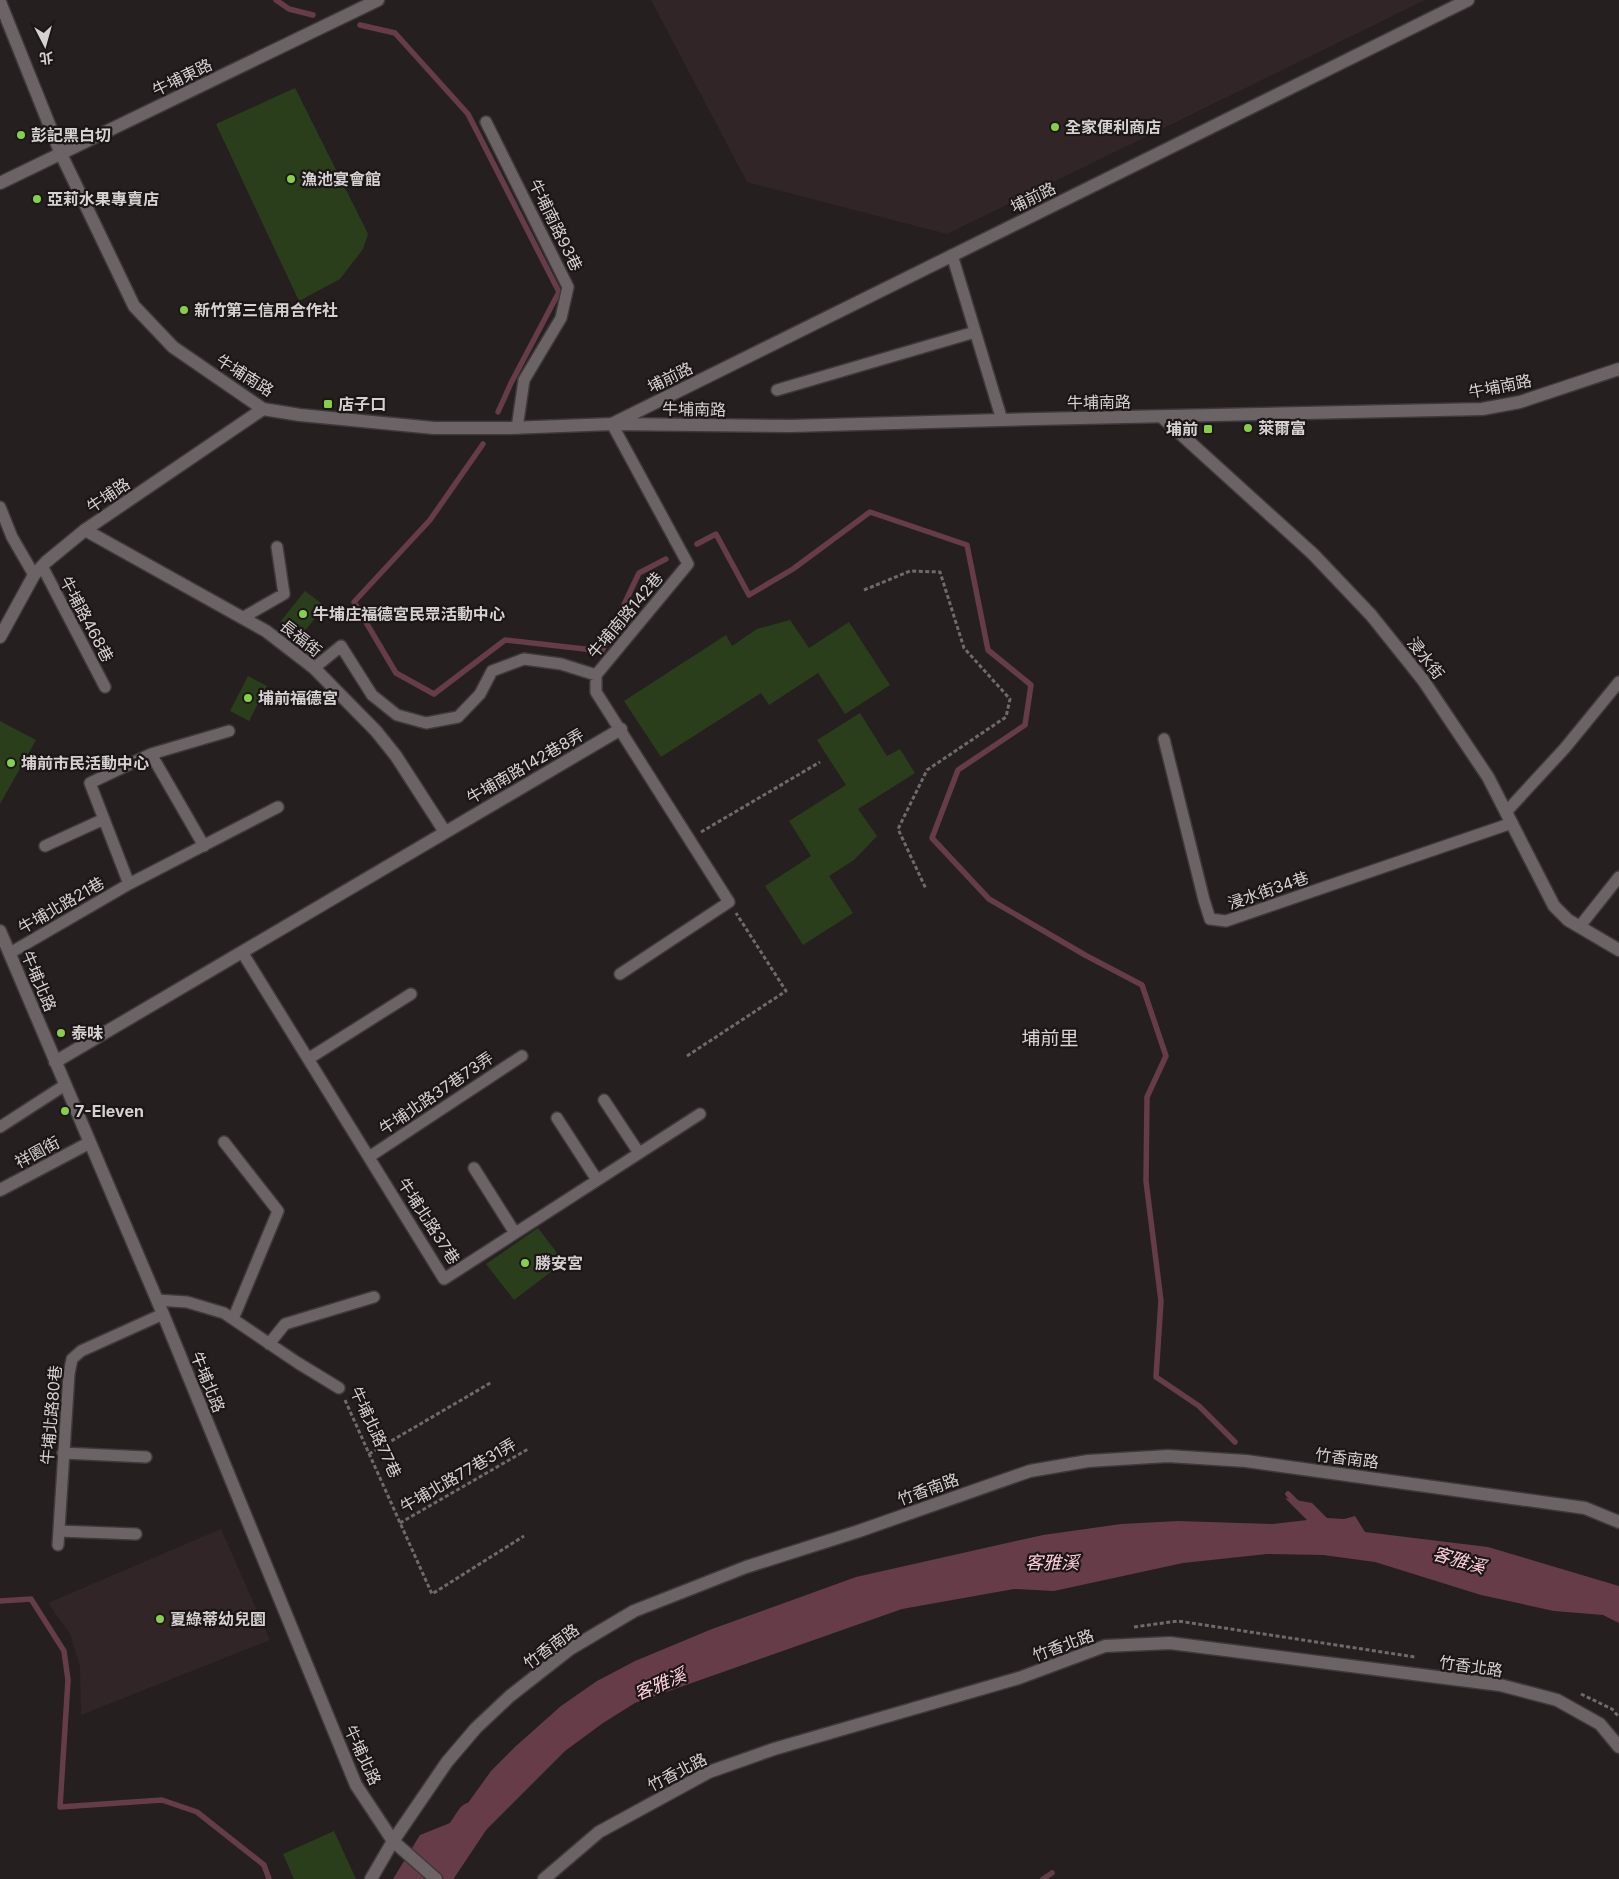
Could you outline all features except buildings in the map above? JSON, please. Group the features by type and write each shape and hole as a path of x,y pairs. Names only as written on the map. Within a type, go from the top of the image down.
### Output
{"street":[{"name":"牛埔東路","path":"0,183 378,0"},
{"name":"埔前路","path":"612,424 1468,0"},
{"name":"牛埔南路","path":"0,2 61,154 134,306 173,347 263,409 300,415 434,428 516,428 612,424 791,426 1482,409 1520,402 1619,369"},
{"name":"牛埔路","path":"0,637 38,571 85,530 263,409"},
{"name":"浸水街","path":"1162,417 1313,554 1371,615 1423,680 1488,777 1554,906 1568,920 1619,950"},
{"name":"長福街","path":"85,530 266,631 314,668 376,731 445,832"},
{"name":"牛埔南路142巷8弄","path":"445,832 621,729"},
{"path":"55,1062 445,832"},
{"name":"牛埔北路","path":"0,931 163,1314 356,1785 393,1841 436,1879"},
{"name":"祥園街","path":"0,1190 89,1142"},
{"name":"竹香南路","path":"371,1879 393,1841 447,1762 476,1728 510,1696 570,1649 634,1611 746,1567 859,1531 1030,1471 1088,1461 1168,1456 1246,1461 1585,1508 1619,1522"},
{"name":"竹香北路","path":"544,1879 599,1832 708,1772 774,1749 1019,1678 1105,1646 1170,1643 1500,1685 1557,1700 1600,1724 1619,1747"}],"lane":[{"name":"牛埔南路93巷","path":"486,122 568,287 561,318 524,380 516,428"},
{"path":"952,255 1002,420"},
{"path":"777,390 975,332"},
{"name":"牛埔南路142巷","path":"612,424 688,564 596,674 596,692 729,902"},
{"name":"牛埔路468巷","path":"0,507 12,537 38,571 104,687"},
{"path":"242,618 284,594 277,547"},
{"path":"314,668 341,646 372,695 397,715 426,723 458,717 480,694 492,671 524,660 561,664 596,674"},
{"path":"1509,817 1619,682"},
{"name":"牛埔北路21巷","path":"129,884 90,783 152,754 229,731"},
{"name":"浸水街34巷","path":"1164,739 1210,919 1226,921 1509,817"},
{"path":"152,754 204,846"},
{"name":"牛埔北路21巷","path":"10,953 129,884 278,807"},
{"path":"45,846 104,819"},
{"path":"1580,926 1619,877"},
{"path":"620,974 729,902"},
{"name":"牛埔北路37巷","path":"242,952 444,1279 700,1114"},
{"path":"308,1059 411,994"},
{"name":"牛埔北路37巷73弄","path":"369,1158 522,1056"},
{"path":"0,1127 65,1085"},
{"path":"604,1100 639,1153"},
{"path":"558,1118 597,1180"},
{"path":"224,1142 278,1211 233,1319"},
{"path":"474,1168 515,1233"},
{"path":"269,1344 285,1324 374,1297"},
{"name":"牛埔北路77巷","path":"157,1300 187,1302 224,1313 339,1388"},
{"name":"牛埔北路80巷","path":"58,1544 68,1374 72,1359 81,1351 163,1314"},
{"path":"63,1453 146,1457"},
{"path":"59,1531 136,1534"}],"path":[{"path":"864,590 910,571 940,572 964,648 1010,699 1006,717 927,770 898,829 926,889"},
{"path":"690,839 820,762"},
{"path":"687,1056 786,991 729,902"},
{"path":"369,1454 492,1382"},
{"name":"牛埔北路77巷","path":"339,1388 432,1594 524,1536"},
{"name":"牛埔北路77巷31弄","path":"400,1523 528,1449"},
{"path":"1129,1628 1178,1622 1421,1657"},
{"path":"1573,1689 1612,1709 1619,1717"}],"shaded area":[{"path":"651,0 1425,0 947,234 747,182"},
{"name":"夏綠蒂幼兒園","path":"221,1529 270,1640 81,1715 80,1666 70,1634 48,1603"}],"water":[{"name":"客雅溪","path":"1285,1498 1312,1503 1327,1518 1344,1519 1355,1516 1365,1532 1488,1547 1619,1586 1619,1623 1603,1615 1554,1611 1481,1595 1375,1562 1323,1555 1267,1554 1183,1563 1054,1591 1014,1589 902,1609 635,1703 603,1723 565,1751 465,1851 442,1859 435,1879 393,1879 420,1835 455,1821 491,1771 516,1746 561,1706 597,1681 635,1661 712,1629 856,1577 1043,1535 1121,1524 1178,1521 1273,1524 1307,1520"}],"waterway":[{"path":"276,0 289,9 313,15"},
{"path":"360,25 395,33 468,114 559,292 511,383 498,412"},
{"path":"483,444 430,520 354,602 396,673 434,694 505,640 602,651 639,573 666,559"},
{"path":"697,544 716,534 749,595 793,569 870,512 967,545 988,650 1031,685 1025,725 958,770 932,838 989,899 1085,955 1142,985 1166,1056 1147,1097 1146,1181 1161,1301 1156,1377 1199,1406 1235,1442"},
{"path":"1288,1494 1297,1503"},
{"path":"0,1601 31,1599 64,1651 68,1680 60,1807 162,1800 197,1812 264,1865 269,1879"},
{"name":"客雅溪","path":"433,1879 473,1819"},
{"path":"1043,1879 1052,1873"}],"place":[{"name":"全家便利商店","path":"1055,127"},
{"name":"彭記黑白切","path":"21,135"},
{"name":"漁池宴會館","path":"291,179"},
{"name":"亞莉水果專賣店","path":"37,199"},
{"name":"新竹第三信用合作社","path":"184,310"},
{"name":"店子口","path":"328,404"},
{"name":"萊爾富","path":"1248,428"},
{"name":"埔前","path":"1208,429"},
{"name":"牛埔庄福德宮民眾活動中心","path":"303,614"},
{"name":"埔前福德宮","path":"248,698"},
{"name":"埔前市民活動中心","path":"11,763"},
{"name":"泰味","path":"61,1033"},
{"name":"7-Eleven","path":"65,1111"},
{"name":"勝安宮","path":"525,1263"},
{"name":"夏綠蒂幼兒園","path":"160,1619"}],"district":[{"name":"埔前里","path":"1050,1038"}]}
